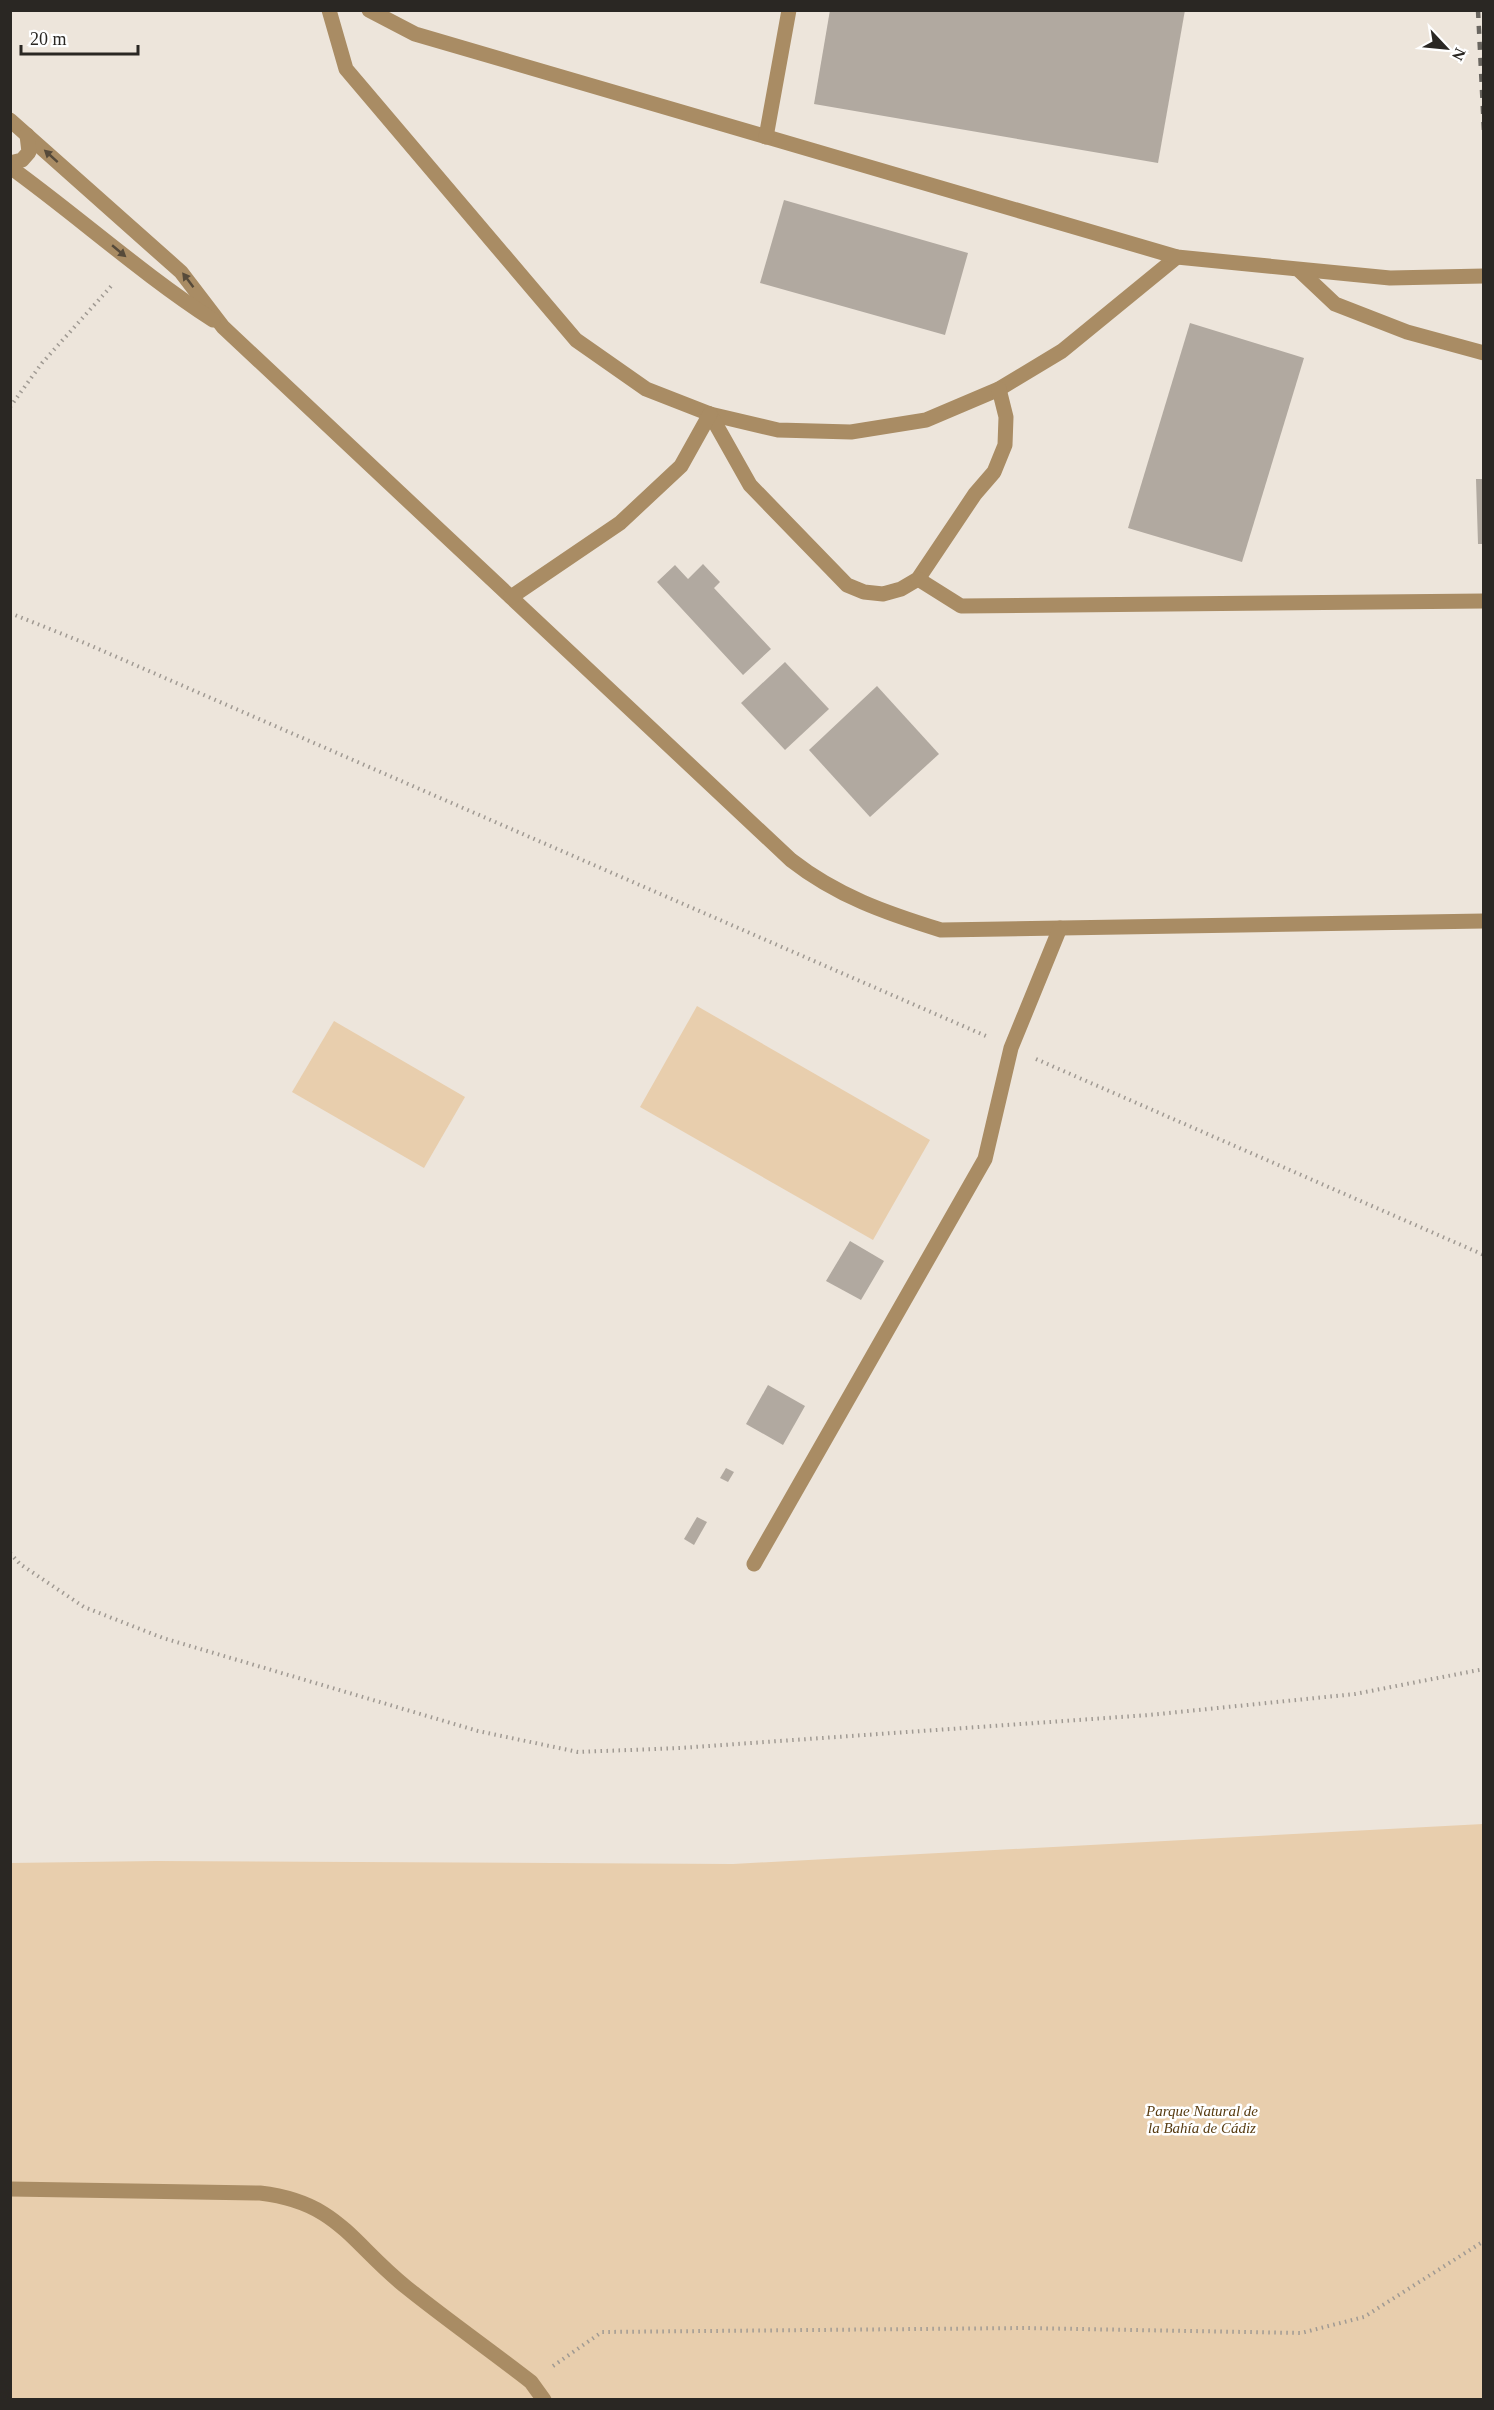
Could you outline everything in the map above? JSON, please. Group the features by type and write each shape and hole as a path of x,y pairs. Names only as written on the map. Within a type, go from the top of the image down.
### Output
{"street":[{"path":"329,10 346,69 576,340 646,389 710,414 778,430 851,432 926,420 999,389 1062,351 1177,257"},
{"path":"369,10 415,34 1177,257 1300,271 1390,278 1484,276"},
{"path":"766,137 789,10"},
{"path":"10,120 181,272 223,327 807,873 877,910 941,930 1484,921"},
{"path":"10,165 22,160 29,152 27,135"},
{"path":"10,165 74,213 167,291 223,327"},
{"path":"1300,271 1335,304 1407,332 1484,353"},
{"path":"710,414 750,485 847,585 864,592 883,594 901,589 918,579 975,494 994,472 1005,445 1006,417 999,389"},
{"path":"511,597 620,523 681,466 710,414"},
{"path":"918,579 961,606 1484,601"},
{"path":"754,1564 985,1159 1011,1048 1060,928"},
{"path":"10,2189 260,2193 297,2199 315,2206 339,2223 405,2286 531,2382 544,2400"}],"path":[{"path":"10,407 42,363 133,262"},
{"path":"10,613 165,677 1484,1255"},
{"path":"10,1553 21,1564 84,1607 163,1638 478,1731 578,1752 692,1748 1160,1714 1355,1695 1484,1669"},
{"path":"531,2382 602,2332 1024,2328 1301,2333 1364,2317 1484,2241"}],"green space":[{"path":"697,1006 930,1140 873,1240 640,1107"},
{"path":"334,1021 465,1097 424,1168 292,1092"},
{"name":"Parque Natural de la Bahía de Cádiz","path":"1483,1824 1483,2399 11,2399 10,1863 156,1861 733,1864"}],"building":[{"path":"830,10 1185,10 1158,163 814,104"},
{"path":"784,200 968,253 945,335 760,283"},
{"path":"1190,323 1304,358 1242,562 1128,528"},
{"path":"1476,479 1484,479 1484,544 1478,544"},
{"path":"703,564 720,582 714,588 771,649 743,675 657,582 675,565 688,579"},
{"path":"785,662 829,709 785,750 741,703"},
{"path":"877,686 939,754 870,817 809,750"},
{"path":"850,1241 884,1261 861,1300 826,1281"},
{"path":"768,1385 805,1406 783,1445 746,1424"},
{"path":"726,1468 734,1472 728,1482 720,1478"},
{"path":"697,1517 707,1522 694,1545 684,1539"}],"railway":[{"path":"1478,10 1484,131"}]}
